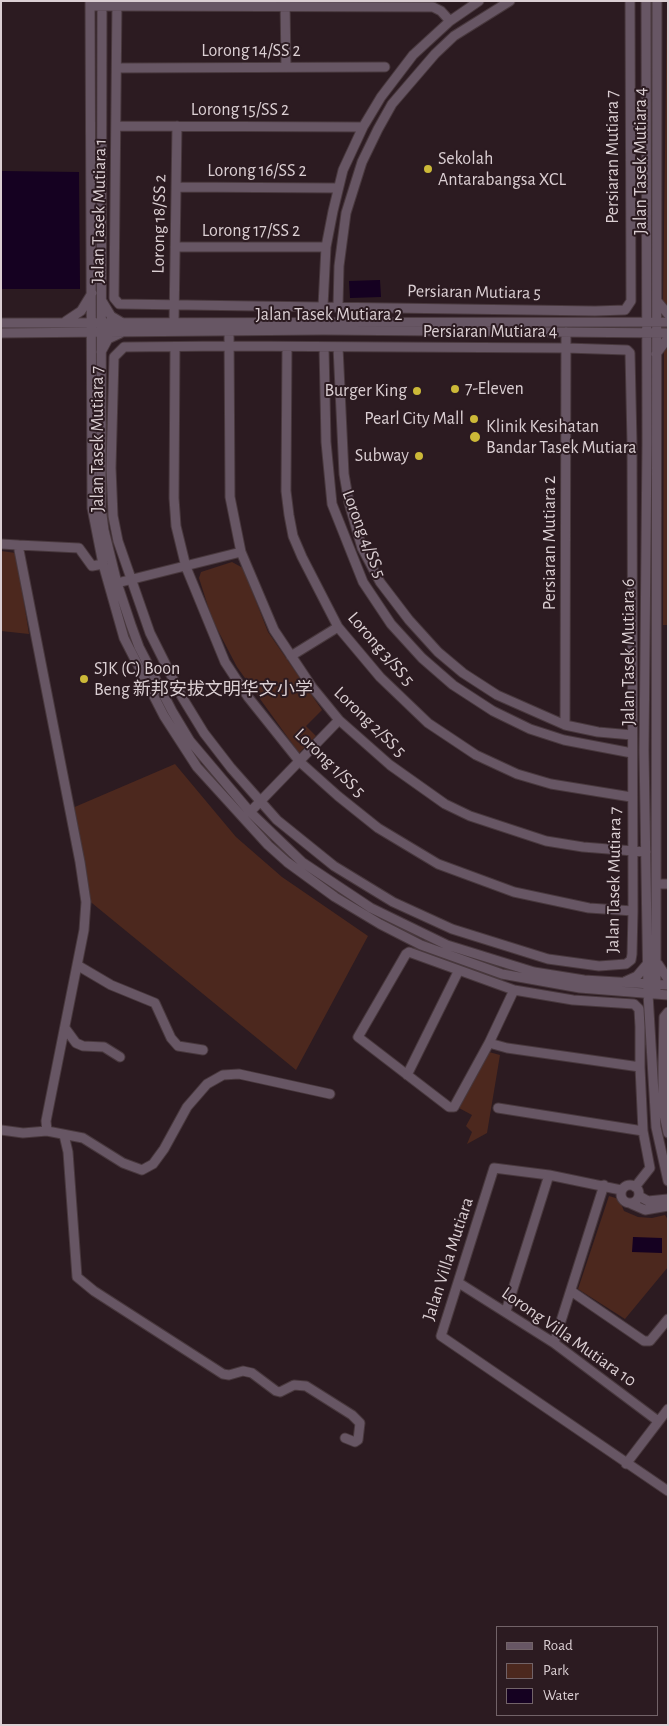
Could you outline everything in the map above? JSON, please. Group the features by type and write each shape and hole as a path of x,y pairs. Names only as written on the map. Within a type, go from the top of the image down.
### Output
{"street":[{"path":"323,306 326,247 338,188 363,127 381,97 413,55 450,21 479,1"},
{"path":"338,306 339,266 346,213 362,162 392,104 435,54 454,36 510,1"},
{"name":"Persiaran Mutiara 7","path":"625,310 631,301 629,214 630,1"},
{"name":"Jalan Tasek Mutiara 4","path":"646,1 647,302 652,321"},
{"name":"Jalan Tasek Mutiara 4","path":"652,321 657,301 658,1"},
{"name":"Jalan Tasek Mutiara 1","path":"117,3 115,302 123,306 323,306"},
{"path":"90,4 400,4 437,8 450,21"},
{"name":"Jalan Tasek Mutiara 1","path":"90,4 96,293"},
{"name":"Jalan Tasek Mutiara 1","path":"96,327 102,4"},
{"path":"285,4 286,68"},
{"path":"629,50 646,51"},
{"name":"Lorong 14/SS 2","path":"116,68 385,67"},
{"name":"Lorong 15/SS 2","path":"116,126 363,127"},
{"name":"Lorong 18/SS 2","path":"174,322 177,126"},
{"path":"646,128 658,129"},
{"name":"Lorong 16/SS 2","path":"176,187 338,188"},
{"path":"629,214 647,215"},
{"name":"Lorong 17/SS 2","path":"175,247 326,247"},
{"path":"122,322 106,310 96,293 64,328 78,334 96,354 108,339 126,332"},
{"path":"657,301 668,314"},
{"path":"626,320 639,313 647,302"},
{"name":"Persiaran Mutiara 5","path":"323,306 625,310"},
{"path":"515,309 515,321"},
{"name":"Jalan Tasek Mutiara 2","path":"96,327 126,332 425,326 515,321 626,320 668,322"},
{"name":"Jalan Tasek Mutiara 6","path":"652,321 656,354 658,538 657,884 652,961"},
{"name":"Jalan Tasek Mutiara 2","path":"1,333 96,327 122,322 425,326 566,332 668,333"},
{"name":"Jalan Tasek Mutiara 2","path":"1,323 64,328"},
{"name":"Jalan Tasek Mutiara 7","path":"96,327 92,508 103,564 128,651 164,716 197,767 245,821 287,862 335,897 380,924 421,945 502,974 547,983 634,992 652,989"},
{"name":"Lorong 2/SS 5","path":"229,331 230,497 241,552 274,630 312,688 339,720 390,765 422,789 470,816 546,841 632,853 646,852"},
{"name":"Persiaran Mutiara 2","path":"565,725 566,332"},
{"path":"631,333 647,349"},
{"name":"Jalan Tasek Mutiara 6","path":"652,333 647,349 645,634 646,852 652,989"},
{"path":"656,354 668,338"},
{"name":"Jalan Tasek Mutiara 7","path":"324,347 124,347 114,358 111,468 114,516 131,580 150,634 182,697 204,732 259,801 276,820 305,845 364,886 443,925 548,959 591,965 626,964 631,960 632,954 632,358 627,350"},
{"name":"Lorong 1/SS 5","path":"175,347 174,498 176,526 186,567 225,662 248,697 300,762 378,828 438,864 514,892 590,908 633,911"},
{"name":"Lorong 3/SS 5","path":"287,347 286,491 289,515 293,536 302,557 338,627 380,678 428,723 476,755 517,774 551,784 631,797"},
{"name":"Persiaran Mutiara 4","path":"324,347 627,350"},
{"name":"Lorong 4/SS 5","path":"324,347 326,442 332,504 363,582 391,624 422,658 453,685 493,711 530,729 564,740 632,753"},
{"path":"338,347 341,426 347,494 362,548 380,582 409,620 438,652 463,673 497,695 565,725 607,734 632,735"},
{"name":"Jalan Tasek Mutiara 7","path":"96,354 101,507 116,583 138,647 172,711 190,741 250,812 279,841 315,871 371,908 446,945 534,972 618,982 652,989 668,995"},
{"path":"632,443 647,443"},
{"path":"646,538 658,538"},
{"path":"1,544 79,548 92,566 103,564"},
{"path":"18,545 83,877 86,902 84,930 46,1121 47,1131"},
{"path":"116,583 241,552"},
{"path":"291,656 338,627"},
{"path":"632,634 645,634"},
{"path":"250,812 339,720"},
{"path":"657,884 668,884"},
{"path":"514,990 489,1043 454,1107 449,1107 360,1041 360,1034 406,954 414,953 458,972 514,990 573,1000 636,1006 640,1027 643,1131 650,1168 635,1187"},
{"path":"618,982 637,976 652,961 668,979"},
{"path":"77,965 111,985 155,1003 170,1038 178,1046 203,1050"},
{"path":"407,1075 458,972"},
{"path":"668,986 652,989 650,1006 656,1126 668,1181"},
{"path":"634,992 650,1006"},
{"path":"650,1006 668,995"},
{"path":"668,1012 664,1017 665,1066 663,1110 668,1133"},
{"path":"65,1028 76,1043 83,1046 104,1047 120,1057"},
{"path":"489,1043 507,1048 640,1067"},
{"path":"1,1130 23,1133 47,1131 83,1138 123,1163 142,1170 153,1164 164,1149 187,1107 207,1084 223,1075 239,1074 330,1094"},
{"path":"498,1108 643,1131"},
{"path":"64,1135 68,1157 77,1276 94,1291 223,1374 229,1375 243,1371 252,1374 280,1392 294,1385 306,1386 360,1423 358,1440 356,1442 345,1438"},
{"name":"Jalan Villa Mutiara","path":"622,1190 604,1184 494,1168 441,1336 668,1491"},
{"path":"506,1311 549,1175"},
{"path":"554,1343 604,1184"},
{"path":"635,1187 629,1186 622,1190 622,1199 645,1210 668,1206"},
{"path":"635,1187 639,1196 648,1201 668,1199"},
{"path":"629,1203 634,1202 639,1196"},
{"name":"Lorong Villa Mutiara 10","path":"459,1283 554,1343 658,1421"},
{"path":"571,1291 644,1341 650,1341 668,1319"},
{"path":"626,1464 668,1409"}],"green space":[{"path":"668,1 668,307 663,302"},
{"path":"668,347 668,625 663,625 664,351"},
{"path":"1,551 16,553 29,634 1,631"},
{"path":"232,562 243,568 268,632 322,710 306,726 316,736 299,753 237,667 212,619 199,578 201,572"},
{"path":"175,764 236,837 282,877 368,936 296,1070 87,899 70,809"},
{"path":"489,1052 500,1055 487,1133 467,1144 472,1132 466,1126 472,1115 459,1108"},
{"path":"609,1196 619,1199 624,1211 638,1217 652,1218 665,1215 668,1220 668,1267 625,1319 578,1289"}],"water":[{"path":"1,171 79,172 80,289 1,289"},
{"path":"380,280 381,297 350,298 349,281"},
{"path":"633,1237 662,1238 662,1253 632,1252"}],"place":[{"name":"Sekolah Antarabangsa XCL","path":"428,169"},
{"name":"7-Eleven","path":"455,389"},
{"name":"Burger King","path":"417,391"},
{"name":"Pearl City Mall","path":"474,419"},
{"name":"Klinik Kesihatan Bandar Tasek Mutiara","path":"475,437"},
{"name":"Subway","path":"419,456"},
{"name":"SJK (C) Boon Beng 新邦安拔文明华文小学","path":"84,679"}]}
